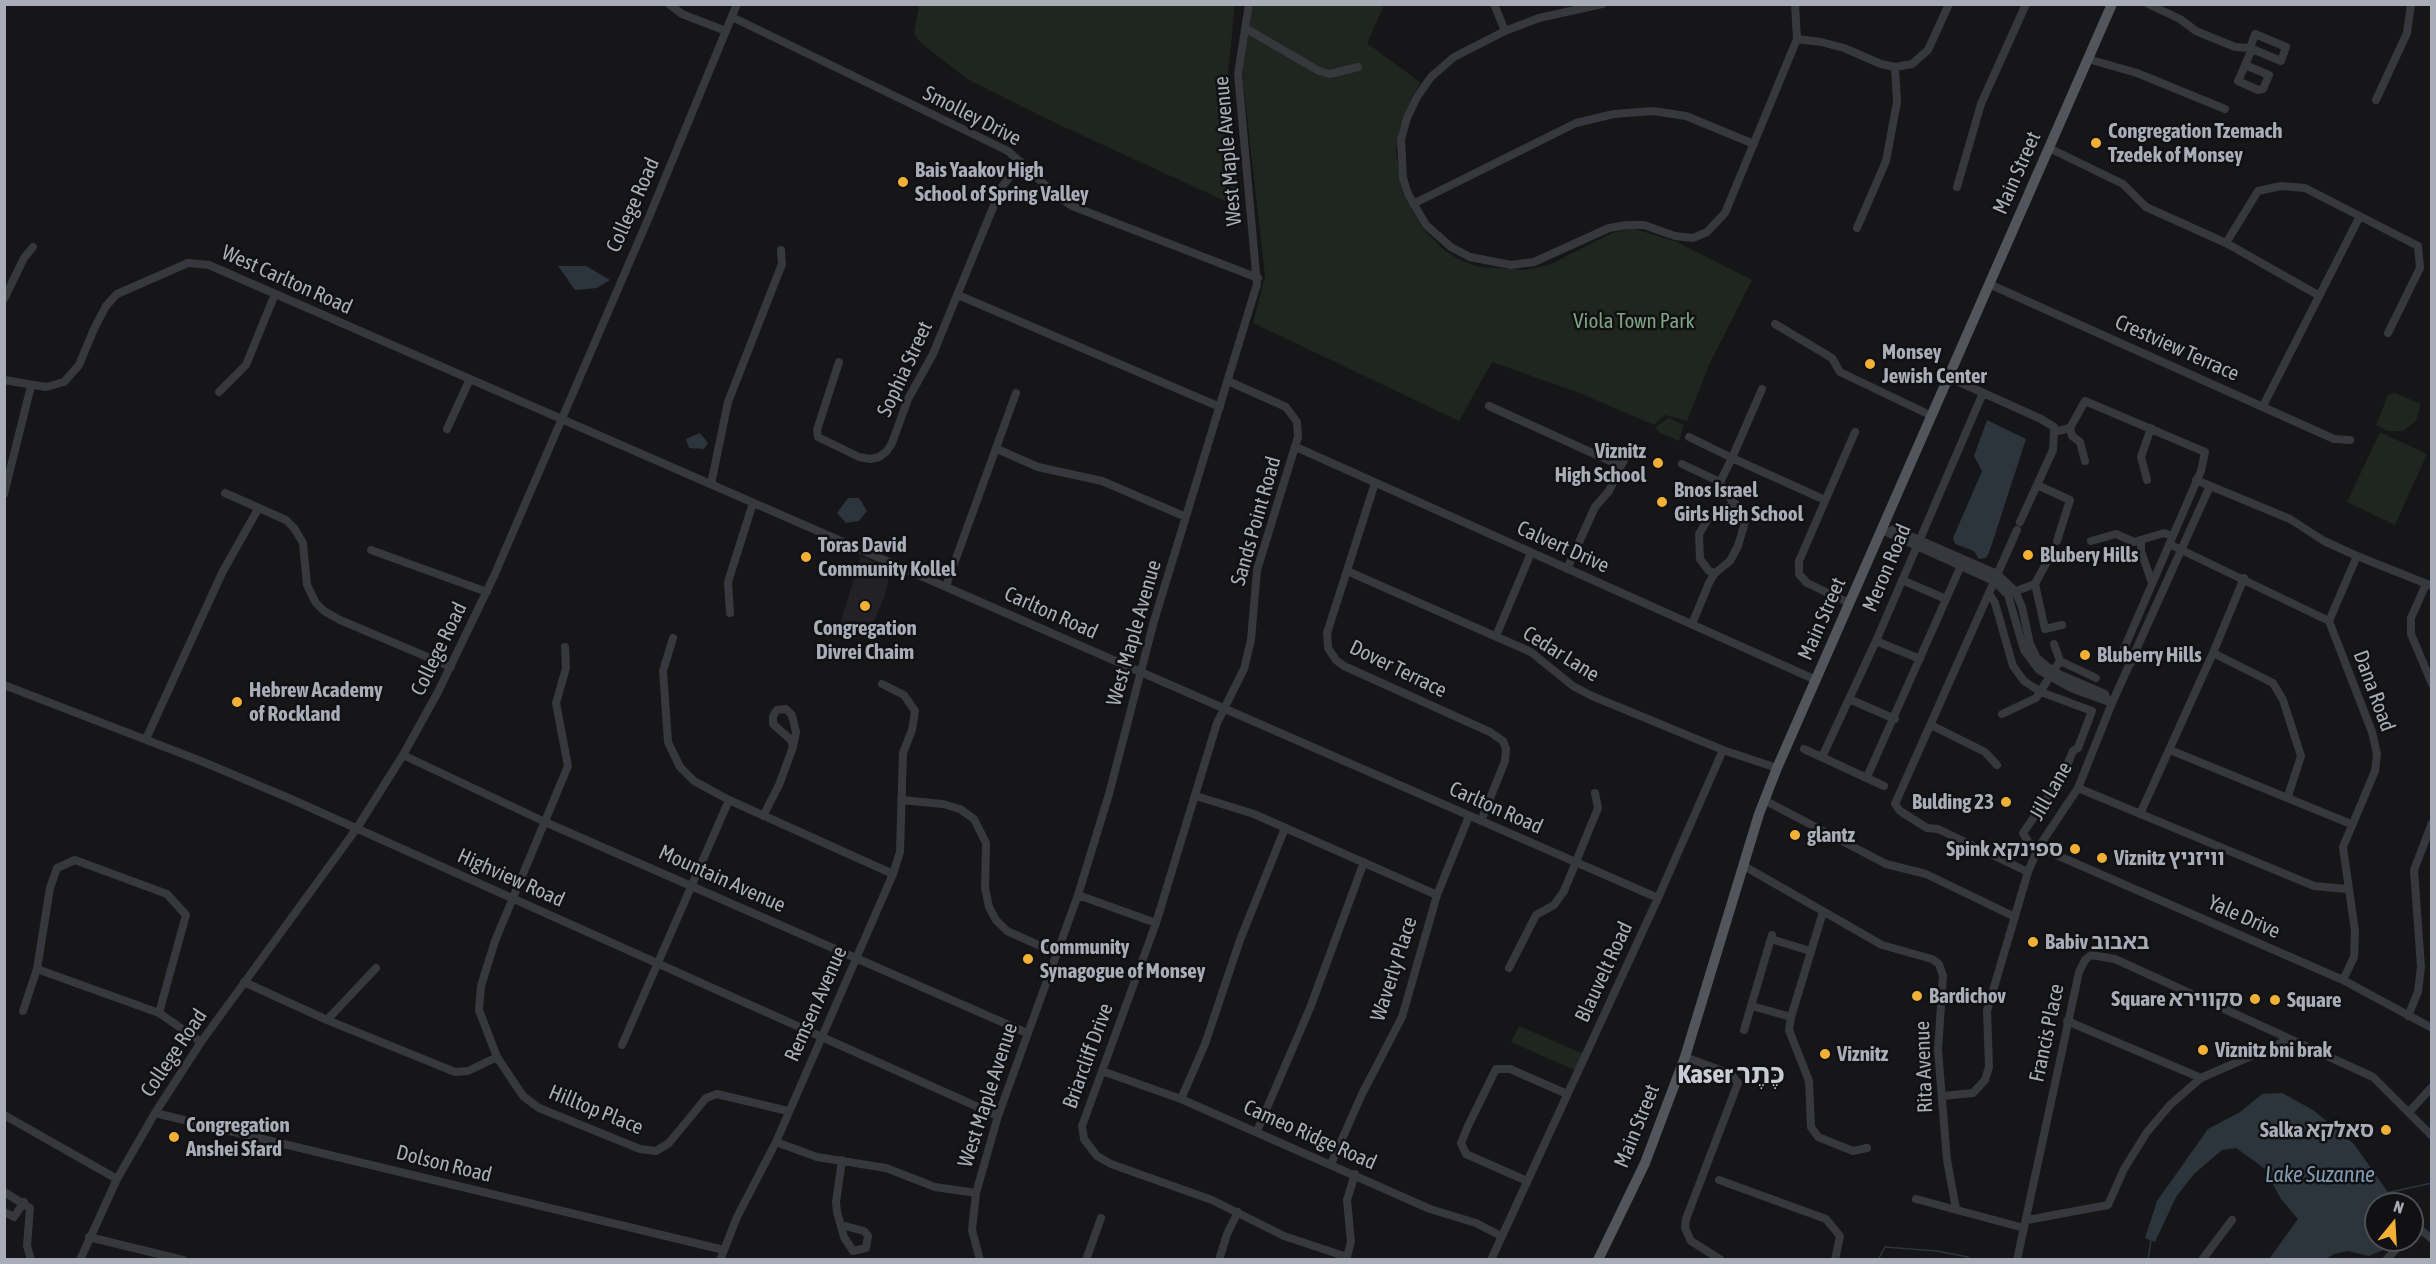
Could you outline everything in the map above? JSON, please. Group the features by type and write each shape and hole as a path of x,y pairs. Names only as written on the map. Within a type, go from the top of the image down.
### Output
{"main road":[{"name":"Main Street","path":"1598,1260 1645,1163 1685,1057 1764,800 1777,768 1849,603 1885,531 1948,378 2112,4"}],"street":[{"path":"669,4 682,14 726,31"},
{"name":"College Road","path":"80,1260 117,1179 155,1113 244,981 357,828 403,755 452,667 487,592 649,218 737,4"},
{"name":"West Maple Avenue","path":"980,1260 972,1230 976,1193 998,1116 1078,895 1109,794 1141,671 1258,278 1238,74 1249,4"},
{"path":"1494,4 1505,31"},
{"path":"1600,5 1539,18 1505,31 1454,57 1431,77 1417,97 1407,118 1401,139 1403,178 1413,204 1426,225 1451,247 1470,257 1511,265 1534,262 1609,228 1644,225 1675,236 1693,238 1707,232 1725,213 1797,39 1795,4"},
{"path":"1797,39 1821,42 1895,67 1911,64 1928,50 1950,4"},
{"path":"1957,187 1981,104 2026,4"},
{"path":"2148,4 2180,19 2196,31 2235,47 2251,48 2245,65"},
{"path":"2376,100 2407,33 2411,4"},
{"name":"Smolley Drive","path":"732,17 988,141 1021,162 1056,195 1072,206 1258,278"},
{"path":"1245,28 1319,71 1330,74 1358,68"},
{"path":"2088,59 2138,73 2225,109"},
{"path":"1857,228 1889,150 1897,102 1895,67"},
{"path":"1413,204 1576,123 1614,114 1653,111 1686,116 1754,144"},
{"path":"2049,148 2123,184 2146,207 2226,243 2318,295"},
{"name":"Sophia Street","path":"839,362 816,430 818,437 859,457 870,459 879,457 887,451 892,442 908,399 933,354 1001,188 1021,162"},
{"path":"2226,243 2258,191 2281,186 2305,188 2418,246 2420,268 2388,333"},
{"path":"2263,406 2360,216"},
{"path":"4,299 24,258 33,247"},
{"path":"711,484 728,402 782,264 781,250"},
{"name":"West Carlton Road","path":"4,380 46,387 64,382 79,365 106,306 117,294 168,270 198,262 561,417"},
{"name":"Crestview Terrace","path":"1989,284 2334,439 2350,440"},
{"path":"219,392 246,365 275,294"},
{"path":"958,295 1220,407"},
{"path":"1775,324 1832,358 1840,372 1932,416"},
{"path":"1948,378 1983,393 2054,430 2070,428"},
{"path":"447,429 470,379"},
{"name":"Sands Point Road","path":"1224,708 1244,669 1251,640 1257,570 1296,447 1298,427 1291,412 1280,404 1228,381"},
{"path":"4,494 31,386"},
{"path":"1720,482 1762,389"},
{"path":"946,586 1016,393"},
{"name":"Meron Road","path":"1822,757 1850,699 1983,393"},
{"path":"2085,461 2080,442 2072,436 2070,428 2085,401 2205,452 2201,471 2120,658 2131,663"},
{"path":"1489,406 1621,466"},
{"name":"Carlton Road","path":"561,417 1658,898"},
{"path":"2147,480 2140,457 2151,429"},
{"path":"2028,872 1938,829 1927,828 1900,811 1894,804 2053,450 2054,430"},
{"path":"1849,603 1807,583 1799,574 1799,561 1855,432"},
{"path":"1689,437 1825,500"},
{"name":"Calvert Drive","path":"1296,447 1816,680"},
{"path":"997,449 1038,467 1101,481 1186,517"},
{"path":"1567,569 1595,507 1609,491 1630,449"},
{"path":"1682,464 1720,482 1743,516 1744,530 1730,561 1715,573 1692,624"},
{"path":"2196,480 2290,519 2324,541 2357,556 2429,585 2411,618 2411,634 2432,684"},
{"name":"Dover Terrace","path":"1376,483 1327,633 1328,648 1336,660 1490,732 1503,741 1506,761 1481,821"},
{"path":"2037,485 2070,500 2057,541"},
{"name":"Jill Lane","path":"1942,1096 1973,1093 1985,1080 1989,1067 1987,1011 2028,872 2038,848 2078,788 2110,701 2131,663 2210,486"},
{"path":"225,494 286,520 294,528 303,543 306,585 316,603 324,611 340,620 452,667"},
{"path":"730,613 728,598 730,573 753,503"},
{"path":"1715,573 1709,571 1700,559 1699,534 1711,514 1736,504"},
{"path":"146,739 222,573 258,509"},
{"path":"1885,531 1894,529 1917,543 1996,577 2022,607 2030,644 2037,658 2052,674 2105,694 2110,701"},
{"path":"2091,541 2116,534 2134,542 2164,533 2182,550 2329,621 2357,556"},
{"path":"2141,540 2151,583"},
{"path":"371,550 487,592"},
{"path":"2052,552 2035,584 2045,629 2062,625"},
{"path":"1496,636 1531,553"},
{"path":"1867,777 1895,719 1962,562"},
{"name":"Cedar Lane","path":"1347,571 1531,652 1573,686 1592,696 1723,750"},
{"path":"2140,814 2213,653 2244,578"},
{"path":"1902,580 1946,599"},
{"path":"2011,593 2035,584"},
{"path":"1989,593 1995,603 2013,666 2024,681 2041,692 2092,711 2078,748 2073,751 2063,775 2024,833 2029,843 2038,848"},
{"name":"Dana Road","path":"2329,621 2372,732 2377,754 2374,771 2351,824 2343,856 2355,931 2354,957 2343,980"},
{"path":"673,638 663,671 668,742 680,767 694,781 729,800 893,874"},
{"path":"1876,640 1920,659"},
{"path":"2002,714 2036,698 2041,692 2060,661 2055,644"},
{"name":"Hilltop Place","path":"565,646 566,668 555,703 568,766 495,941 481,986 479,1010 496,1057 523,1096 539,1108 640,1149 656,1152 669,1143 706,1098 717,1094 788,1111"},
{"path":"2213,653 2273,683 2283,700 2301,756 2288,796"},
{"path":"2060,661 2096,678"},
{"name":"Remsen Avenue","path":"720,1260 737,1217 776,1142 893,874 900,852 903,753 912,730 915,711 904,695 882,684"},
{"name":"Highview Road","path":"4,685 146,739 357,828 998,1116"},
{"path":"1850,699 1895,719"},
{"name":"Briarcliff Drive","path":"1224,708 1156,923 1082,1126 1084,1139 1089,1148 1111,1164 1238,1212 1284,1236 1347,1258"},
{"path":"1931,725 1984,752 1997,765"},
{"path":"763,816 783,777 793,747"},
{"path":"2078,748 2092,754"},
{"path":"1804,749 1884,786"},
{"path":"1723,750 1777,768"},
{"name":"Blauvelt Road","path":"1491,1260 1658,898 1723,750"},
{"path":"2170,750 2288,796 2351,824"},
{"name":"Mountain Avenue","path":"403,755 545,822 1027,1033"},
{"path":"2078,788 2314,886 2347,889"},
{"path":"1509,968 1536,915 1560,899 1598,808 1595,793"},
{"path":"1196,796 1254,814 1437,895"},
{"path":"622,1045 729,800"},
{"path":"901,800 943,804 960,810 974,819 986,843 985,888 989,907 996,920 1007,931 1056,953"},
{"path":"1764,800 1886,864 1926,874 2014,917"},
{"name":"Waverly Place","path":"1331,1164 1362,1094 1402,1017 1437,895 1469,816"},
{"path":"2408,1016 2418,992 2421,967 2420,926 2413,888 2414,870 2432,823"},
{"path":"1181,1099 1205,1044 1240,940 1285,828"},
{"name":"Yale Drive","path":"2038,848 2343,980 2432,1028"},
{"path":"23,1011 37,969 50,888 57,868 75,860 167,894 186,915 159,1013"},
{"path":"1257,1131 1310,1008 1364,862"},
{"name":"Rita Avenue","path":"1744,866 1882,945 1932,959 1939,964 1943,976 1938,1050 1947,1160 1956,1209"},
{"path":"1078,895 1156,923"},
{"path":"1823,912 1789,1030 1809,1081 1811,1127 1818,1137 1853,1151 1867,1148"},
{"path":"2420,926 2432,926"},
{"path":"1744,1030 1771,937 1810,951"},
{"name":"Francis Place","path":"2017,1260 2067,1021 2079,972 2085,960 2091,955 2102,955 2373,1077 2432,1136"},
{"path":"327,1020 376,968"},
{"path":"37,969 159,1013 201,1042"},
{"path":"244,981 327,1020 455,1071 468,1071 496,1057"},
{"path":"1752,1006 1791,1017"},
{"path":"2067,1021 2201,1078"},
{"path":"1916,1199 2025,1224 2108,1205 2124,1169 2147,1132 2170,1105 2201,1078 2290,1039"},
{"path":"1685,1057 1731,1074 1738,1083 1686,1219 1685,1228 1691,1241 1721,1260"},
{"path":"1527,1181 1466,1154 1461,1143 1468,1125 1496,1069 1510,1069 1567,1094"},
{"name":"Cameo Ridge Road","path":"1102,1071 1181,1099 1431,1209 1476,1223 1501,1236"},
{"path":"2409,1112 2432,1087"},
{"name":"Dolson Road","path":"155,1113 724,1250"},
{"path":"4,1115 117,1179"},
{"path":"776,1142 817,1156 886,1168 935,1187 976,1193"},
{"path":"841,1225 836,1191 842,1160"},
{"path":"1347,1258 1352,1242 1347,1200 1355,1174"},
{"path":"1719,1180 1826,1219 1837,1228 1840,1236 1835,1260"},
{"path":"4,1192 24,1202 31,1212 27,1246 31,1260"},
{"path":"4,1212 14,1217 24,1202"},
{"path":"1219,1260 1227,1234 1238,1212"},
{"path":"1086,1260 1101,1218"},
{"path":"2202,1260 2232,1220"},
{"path":"89,1238 183,1260"}],"shaded area":[{"path":"861,556 891,569 884,598 868,635 839,627"}],"green space":[{"path":"919,5 1235,5 1228,74 1237,193 1233,199 1225,201 1051,121 967,79 921,43 914,34"},
{"name":"Viola Town Park","path":"1253,5 1384,5 1367,43 1421,83 1413,94 1399,129 1396,152 1403,194 1423,229 1444,250 1458,259 1479,267 1525,270 1549,265 1612,233 1632,228 1677,242 1752,280 1709,365 1687,421 1665,415 1654,425 1582,394 1492,362 1459,421 1253,323 1265,276 1242,72"},
{"path":"2395,393 2421,404 2416,421 2403,431 2387,431 2376,425 2388,395"},
{"path":"1669,418 1684,425 1679,441 1660,433 1655,427"},
{"path":"2380,432 2427,454 2395,525 2347,502"},
{"path":"1519,1026 1586,1055 1577,1071 1511,1042"}],"water":[{"path":"558,266 586,266 610,280 597,288 575,290"},
{"path":"1987,420 2026,439 1989,553 1986,558 1979,559 1974,551 1955,544 1953,538 1982,471 1974,456"},
{"path":"700,433 708,443 704,449 689,448 686,439"},
{"path":"848,498 859,498 867,511 859,521 846,523 837,513"},
{"name":"Lake Suzanne","path":"2282,1093 2313,1110 2354,1144 2388,1192 2364,1192 2364,1252 2378,1252 2369,1256 2348,1251 2334,1254 2326,1259 2269,1259 2298,1219 2281,1199 2264,1168 2236,1148 2222,1150 2194,1174 2176,1197 2155,1242 2145,1238 2157,1201 2208,1129 2240,1112 2262,1094"}],"waterway":[{"path":"2391,1192 2432,1183"},
{"path":"2148,1260 2151,1240"},
{"path":"1878,1260 1885,1247 1937,1251 1968,1257 1969,1260"}],"place":[{"name":"Congregation Tzemach Tzedek of Monsey","path":"2096,143"},
{"name":"Bais Yaakov High School of Spring Valley","path":"903,182"},
{"name":"Monsey Jewish Center","path":"1870,364"},
{"name":"Viznitz High School","path":"1658,463"},
{"name":"Bnos Israel Girls High School","path":"1662,502"},
{"name":"Blubery Hills","path":"2028,555"},
{"name":"Toras David Community Kollel","path":"806,557"},
{"name":"Congregation Divrei Chaim","path":"865,606"},
{"name":"Bluberry Hills","path":"2085,655"},
{"name":"Hebrew Academy of Rockland","path":"237,702"},
{"name":"Bulding 23","path":"2006,802"},
{"name":"glantz","path":"1795,835"},
{"name":"Spink ספינקא","path":"2075,849"},
{"name":"Viznitz וויזניץ","path":"2102,858"},
{"name":"Babiv באבוב","path":"2033,942"},
{"name":"Community Synagogue of Monsey","path":"1028,959"},
{"name":"Bardichov","path":"1917,996"},
{"name":"Square סקווירא","path":"2255,999"},
{"name":"Square","path":"2275,1000"},
{"name":"Viznitz bni brak","path":"2203,1050"},
{"name":"Viznitz","path":"1825,1054"},
{"name":"Salka סאלקא","path":"2386,1130"},
{"name":"Congregation Anshei Sfard","path":"174,1137"}],"district":[{"name":"Kaser כֶּתֶר","path":"1731,1074"}]}
